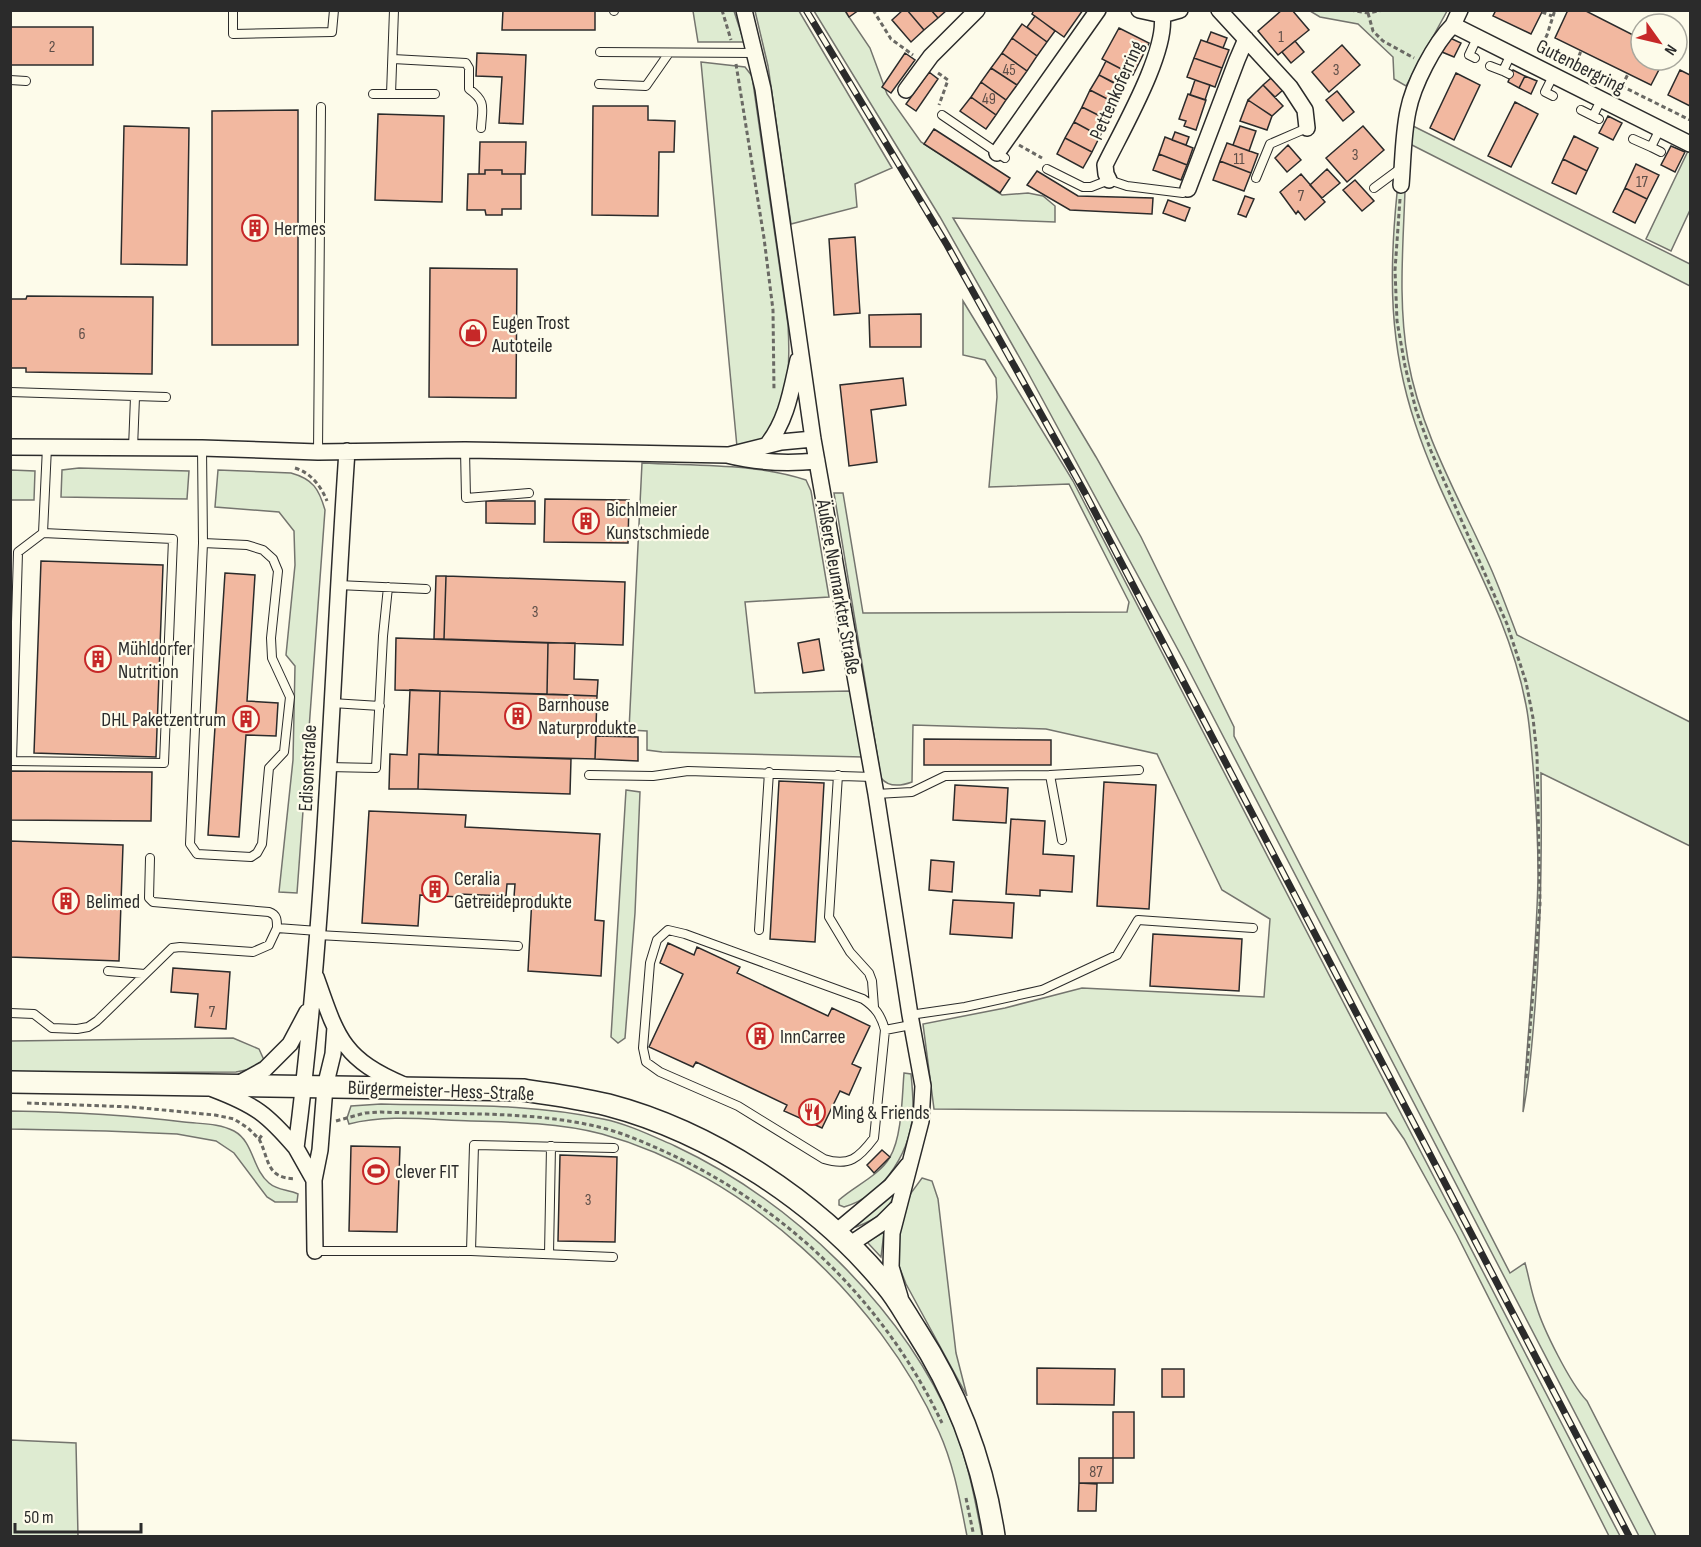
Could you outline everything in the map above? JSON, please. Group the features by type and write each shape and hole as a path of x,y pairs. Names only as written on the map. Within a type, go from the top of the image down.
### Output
{"main road":[{"name":"Bürgermeister-Hess-Straße","path":"10,1082 523,1090 561,1095 609,1105 652,1119 704,1143 742,1163 779,1188 842,1239"},
{"name":"Äußere Neumarkter Straße","path":"842,1239 886,1285 904,1308 945,1378 980,1467 993,1536"}],"street":[{"name":"Äußere Neumarkter Straße","path":"744,10 763,89 816,461 876,794 910,1020 923,1086 918,1138 909,1163 892,1233 893,1278 904,1308"},
{"path":"906,90 931,56 977,10"},
{"path":"1001,155 1007,138 1098,10"},
{"name":"Pettenkoferring","path":"1139,10 1162,15 1180,10"},
{"path":"1219,10 1301,100 1305,110 1307,128"},
{"path":"1401,185 1408,110 1427,65 1460,10"},
{"name":"Pettenkoferring","path":"1109,180 1105,165 1158,54 1164,25 1162,15"},
{"name":"Gutenbergring","path":"1453,25 1690,144"},
{"path":"1188,189 1246,39"},
{"path":"764,446 779,429 785,414 800,349"},
{"path":"727,455 764,446 813,439"},
{"path":"10,447 202,448 318,452 465,450 727,455 769,464 816,461"},
{"name":"Edisonstraße","path":"296,1148 318,933 347,451"},
{"path":"314,971 343,1043 358,1060 379,1074 412,1088"},
{"path":"234,1086 265,1069 290,1044 311,1004"},
{"path":"315,1251 314,1180 320,1150 325,1087 333,1054 335,1027"},
{"path":"204,1085 244,1101 274,1122 296,1148 314,1180"},
{"name":"Äußere Neumarkter Straße","path":"842,1239 909,1163"},
{"path":"842,1239 882,1223 899,1205"}],"lane":[{"path":"233,10 233,34 332,32 334,10"},
{"path":"391,94 394,10"},
{"path":"1468,54 1477,38"},
{"path":"600,52 755,53"},
{"path":"599,84 646,86 669,53"},
{"path":"1490,66 1506,73 1511,54"},
{"path":"393,58 466,63 469,68 469,89 483,101 481,128"},
{"path":"1545,92 1553,76"},
{"path":"10,80 26,81"},
{"path":"373,94 435,94"},
{"path":"1581,110 1596,118 1601,99"},
{"path":"318,452 321,107"},
{"path":"942,115 1001,155"},
{"path":"1256,178 1270,144 1307,128"},
{"path":"1651,147 1660,129"},
{"path":"1633,139 1661,152"},
{"path":"1374,188 1402,167"},
{"path":"1047,169 1083,187 1091,187 1109,180 1127,186 1183,193 1188,189"},
{"path":"10,392 166,397"},
{"path":"133,448 135,397"},
{"path":"43,533 47,447"},
{"path":"202,448 203,543 190,844 197,854 251,857 257,853 262,844 269,768 284,752 290,697 272,658 271,638 278,572 273,559 263,550 247,545 203,543"},
{"path":"465,450 466,498 529,493"},
{"path":"43,533 173,539 164,763 12,761 18,552 43,533"},
{"path":"338,585 426,589"},
{"path":"328,767 376,768 388,587"},
{"path":"332,703 380,706"},
{"path":"876,794 912,792 945,776 1050,775 1139,770"},
{"path":"589,775 653,776 688,771 873,777"},
{"path":"759,930 769,772"},
{"path":"838,775 829,917 850,952 869,973 872,981 874,1007"},
{"path":"1050,775 1062,840"},
{"path":"10,1013 34,1014 52,1028 88,1027 172,948 253,952 269,945 277,927 277,919 269,912 153,902 149,898 150,858"},
{"path":"885,1030 910,1020 1042,990 1117,955 1138,920 1253,928"},
{"path":"277,927 318,933 518,946"},
{"path":"668,930 685,934 863,999 874,1007 882,1019 885,1030 874,1138 864,1152 849,1161 837,1163 824,1159 738,1106 660,1072 646,1062 643,1048 650,963 657,940 668,930"},
{"path":"108,971 145,974"},
{"path":"471,1251 474,1145 614,1148"},
{"path":"549,1254 551,1146"},
{"path":"315,1251 471,1251 613,1257"}],"path":[{"path":"723,10 735,53 764,238 773,310 773,393"},
{"path":"1350,10 1368,14 1383,10"},
{"path":"1554,10 1547,35 1539,52 1559,55 1690,120"},
{"path":"1542,12 1552,16"},
{"path":"1368,14 1373,32 1383,41 1427,65"},
{"path":"1576,63 1581,51"},
{"path":"1622,86 1628,74"},
{"path":"1007,138 1044,159 1047,169"},
{"path":"1401,185 1395,270 1397,321 1405,366 1416,410 1431,451 1507,624 1526,682 1533,718 1537,754 1540,903 1526,1079"},
{"path":"259,1139 266,1152 267,1165 278,1176 286,1179 314,1180"}],"green space":[{"path":"693,11 734,11 744,42 698,42"},
{"path":"755,11 799,11 892,168 855,184 857,207 791,224 768,66"},
{"path":"814,11 845,11 870,48 887,94 921,142 1002,195 1028,193 1043,196 1055,206 1055,222 953,218 1096,457 1141,537 1234,727 1234,736 1510,1273 1525,1263 1534,1300 1551,1341 1565,1369 1587,1401 1656,1536 1639,1536 1183,659 1026,369 940,217"},
{"path":"1310,11 1447,11 1406,86 1394,79 1393,57 1358,24 1320,17"},
{"path":"701,62 745,67 752,76 788,325 788,371 778,420 760,442 737,447"},
{"path":"1411,125 1690,264 1690,286 1408,143"},
{"path":"1688,151 1690,152 1690,210 1671,251 1646,239"},
{"path":"1405,191 1403,318 1414,388 1432,441 1492,571 1517,635 1690,722 1690,846 1541,773 1539,948 1530,1060 1523,1112 1538,875 1536,807 1528,720 1517,668 1505,632 1428,459 1406,394 1396,337 1392,281 1397,193"},
{"path":"963,301 1073,481 1620,1536 1609,1536 1457,1235 1404,1139 1386,1113 934,1109 923,1024 1005,1008 1082,988 1264,997 1270,919 1222,890 1157,754 1046,729 913,725 912,782 895,785 881,778 834,493 843,493 863,613 1127,612 1129,602 1069,484 989,487 997,397 996,378 985,360 963,355"},
{"path":"642,463 745,468 806,480 811,491 829,597 745,602 755,693 850,691 863,757 662,752 647,750 647,731 629,730"},
{"path":"79,468 189,471 187,499 61,497 62,470"},
{"path":"11,470 35,471 34,500 11,500"},
{"path":"218,470 299,475 314,486 325,510 297,893 279,892 293,760 295,666 286,655 295,565 294,531 279,512 215,507"},
{"path":"626,790 640,792 635,913 625,1038 618,1043 611,1037"},
{"path":"233,1038 259,1049 264,1060 251,1069 236,1072 11,1073 11,1041"},
{"path":"904,1073 911,1074 913,1106 912,1122 902,1154 884,1181 872,1192 844,1207 839,1205 839,1200 880,1170 894,1149 899,1128"},
{"path":"381,1104 521,1108 576,1114 612,1121 675,1146 761,1196 801,1227 839,1262 874,1300 905,1340 932,1383 954,1427 974,1494 982,1536 967,1536 953,1470 939,1432 913,1382 881,1334 844,1289 802,1247 755,1210 706,1178 655,1153 586,1130 537,1124 410,1118 379,1119 349,1124 347,1118 351,1106"},
{"path":"11,1111 119,1116 222,1126 234,1131 246,1142 263,1177 276,1187 298,1194 297,1202 275,1202 267,1197 234,1153 216,1141 177,1134 11,1129"},
{"path":"922,1178 932,1181 938,1199 956,1353 967,1396 906,1284 897,1261 896,1241 901,1219 911,1193"},
{"path":"891,1195 894,1196 884,1211 856,1227 856,1223"},
{"path":"884,1232 881,1257 867,1242"},
{"path":"11,1440 76,1443 78,1536 11,1536"}],"building":[{"path":"503,10 595,10 595,30 502,30"},
{"path":"845,10 859,10 849,17"},
{"path":"903,10 907,10 924,30 911,42 892,20"},
{"path":"907,10 931,10 938,18 924,30"},
{"path":"931,10 947,10 938,18"},
{"path":"1034,10 1083,10 1064,37 1032,14"},
{"path":"1282,10 1292,10 1309,30 1278,55 1258,31"},
{"path":"1496,10 1543,10 1531,34 1493,16"},
{"path":"1568,10 1584,10 1629,33 1629,72 1658,72 1651,85 1555,38"},
{"path":"1035,16 1055,31 1047,42 1027,27"},
{"path":"1022,24 1047,42 1037,56 1012,38"},
{"path":"10,27 93,27 93,65 10,65"},
{"path":"1119,28 1149,43 1133,75 1102,59"},
{"path":"1211,32 1227,38 1223,48 1207,42"},
{"path":"1448,37 1461,43 1454,57 1442,52"},
{"path":"1012,38 1037,56 1027,71 1002,53"},
{"path":"1201,40 1229,50 1222,68 1194,58"},
{"path":"1295,41 1304,52 1291,63 1282,52"},
{"path":"1342,45 1360,65 1329,92 1312,72"},
{"path":"477,53 526,55 523,124 499,123 502,77 476,76"},
{"path":"905,53 915,60 891,93 882,87"},
{"path":"1002,53 1027,71 1017,85 991,68"},
{"path":"1194,58 1222,68 1215,87 1187,77"},
{"path":"1106,61 1129,73 1121,87 1099,75"},
{"path":"991,68 1017,85 1006,100 981,82"},
{"path":"1513,70 1525,76 1519,88 1508,82"},
{"path":"929,72 938,79 916,111 906,104"},
{"path":"1679,72 1690,75 1690,106 1668,95"},
{"path":"1456,73 1480,85 1454,140 1430,128"},
{"path":"1099,75 1125,88 1117,104 1090,90"},
{"path":"1525,76 1537,81 1531,94 1519,88"},
{"path":"1271,78 1283,90 1275,97 1263,85"},
{"path":"1195,80 1210,85 1205,100 1190,95"},
{"path":"981,82 1006,100 996,115 971,97"},
{"path":"1263,85 1283,106 1272,116 1248,100"},
{"path":"1090,90 1117,104 1108,120 1082,107"},
{"path":"1337,91 1354,112 1343,121 1326,100"},
{"path":"1188,94 1206,100 1196,130 1184,126 1186,121 1179,119"},
{"path":"971,97 996,115 986,129 960,111"},
{"path":"1248,100 1272,116 1267,130 1240,121"},
{"path":"1515,102 1538,114 1511,167 1488,156"},
{"path":"593,106 648,106 648,120 675,121 674,152 659,152 658,216 592,215"},
{"path":"1082,107 1108,120 1100,136 1074,122"},
{"name":"Hermes","path":"298,110 298,345 212,345 212,111"},
{"path":"378,114 444,116 442,202 375,200"},
{"path":"1608,116 1622,123 1613,140 1599,133"},
{"path":"1074,122 1100,136 1092,152 1065,138"},
{"path":"124,126 189,128 187,265 121,264"},
{"path":"1240,126 1256,131 1249,151 1233,145"},
{"path":"1363,126 1384,150 1347,182 1326,158"},
{"path":"934,129 1010,178 1000,193 924,144"},
{"path":"1175,132 1189,137 1186,145 1172,140"},
{"path":"1574,136 1598,148 1587,171 1563,159"},
{"path":"1165,137 1193,148 1187,165 1159,154"},
{"path":"1065,138 1092,152 1083,168 1057,154"},
{"path":"480,142 526,142 525,174 502,174 502,170 485,170 485,174 479,174"},
{"path":"1227,143 1258,154 1251,173 1220,161"},
{"path":"1288,145 1301,160 1287,172 1275,158"},
{"path":"1671,146 1685,152 1675,172 1661,165"},
{"path":"1159,154 1187,165 1181,180 1153,170"},
{"path":"1563,159 1587,171 1576,194 1552,183"},
{"path":"1220,161 1251,173 1244,191 1213,180"},
{"path":"1636,164 1659,175 1647,199 1625,188"},
{"path":"1327,169 1340,183 1322,198 1310,185"},
{"path":"485,170 502,170 502,174 521,174 521,209 502,209 502,215 486,215 485,210 467,210 468,174 485,174"},
{"path":"1037,171 1078,196 1153,198 1152,214 1070,210 1027,185"},
{"path":"1301,174 1325,202 1305,220 1298,211 1296,214 1280,192"},
{"path":"1355,180 1374,201 1362,211 1343,190"},
{"path":"1625,188 1647,199 1635,223 1613,212"},
{"path":"1245,196 1254,199 1246,217 1238,214"},
{"path":"1168,200 1190,208 1185,221 1163,213"},
{"path":"855,237 860,313 834,315 829,239"},
{"name":"Eugen Trost Autoteile","path":"430,268 517,269 516,398 429,397"},
{"path":"27,296 153,297 152,374 26,372 26,368 10,368 10,299 26,299"},
{"path":"921,314 921,347 870,347 869,315"},
{"path":"903,378 906,405 871,410 877,462 849,466 840,385"},
{"name":"Bichlmeier Kunstschmiede","path":"545,499 629,500 628,543 544,542"},
{"path":"486,501 535,501 535,524 486,523"},
{"name":"Mühldorfer Nutrition","path":"41,561 163,565 156,757 34,753"},
{"name":"DHL Paketzentrum","path":"225,573 255,575 247,701 278,703 276,736 246,735 239,837 208,835"},
{"path":"436,576 446,576 444,639 434,639"},
{"path":"446,576 625,582 623,645 444,639"},
{"path":"396,638 548,643 547,694 395,690"},
{"path":"819,639 824,670 803,673 798,643"},
{"path":"548,643 575,643 574,679 598,680 597,696 547,694"},
{"path":"410,690 440,691 438,755 419,754 418,789 389,789 390,754 407,755"},
{"name":"Barnhouse Naturprodukte","path":"440,691 597,696 595,759 438,755"},
{"path":"596,736 638,737 638,761 595,759"},
{"path":"924,739 1051,740 1051,765 924,765"},
{"path":"419,754 571,759 570,794 418,789"},
{"path":"10,771 152,772 151,821 10,820"},
{"path":"779,781 824,783 815,942 770,939"},
{"path":"1104,782 1156,785 1149,909 1097,906"},
{"path":"955,785 1008,788 1006,823 953,820"},
{"name":"Ceralia Getreideprodukte","path":"369,811 466,815 465,827 600,834 595,920 604,921 601,976 528,971 532,897 514,897 515,884 507,884 506,896 420,895 418,926 362,923"},
{"path":"1011,819 1045,821 1043,854 1074,856 1072,892 1040,890 1040,896 1006,894"},
{"name":"Belimed","path":"10,841 123,845 119,961 10,957"},
{"path":"931,860 954,862 952,892 929,890"},
{"path":"953,900 1014,903 1012,938 950,934"},
{"path":"1153,934 1242,939 1239,991 1150,986"},
{"name":"InnCarree","path":"668,943 694,955 697,947 740,967 737,973 828,1016 832,1008 870,1026 852,1064 861,1068 849,1095 840,1091 822,1128 784,1111 787,1105 696,1062 693,1067 649,1047 683,974 660,963"},
{"path":"173,968 230,972 226,1029 195,1027 198,994 171,992"},
{"path":"351,1146 400,1147 397,1232 349,1231"},
{"path":"882,1150 890,1157 874,1173 867,1165"},
{"path":"560,1155 617,1157 615,1242 558,1241"},
{"path":"1037,1368 1115,1369 1114,1405 1037,1404"},
{"path":"1162,1369 1184,1369 1184,1397 1162,1397"},
{"path":"1113,1412 1134,1412 1134,1458 1113,1458"},
{"path":"1079,1458 1113,1458 1113,1483 1079,1483"},
{"path":"1079,1483 1097,1484 1096,1511 1078,1511"}],"railway":[{"path":"806,10 947,245 1085,493 1629,1536"}],"place":[{"name":"Hermes","path":"255,228"},
{"name":"Eugen Trost Autoteile","path":"473,333"},
{"name":"Bichlmeier Kunstschmiede","path":"586,521"},
{"name":"Mühldorfer Nutrition","path":"98,659"},
{"name":"Barnhouse Naturprodukte","path":"518,716"},
{"name":"DHL Paketzentrum","path":"246,719"},
{"name":"Ceralia Getreideprodukte","path":"435,889"},
{"name":"Belimed","path":"66,901"},
{"name":"InnCarree","path":"760,1036"},
{"name":"Ming & Friends","path":"812,1112"},
{"name":"clever FIT","path":"376,1171"}]}
